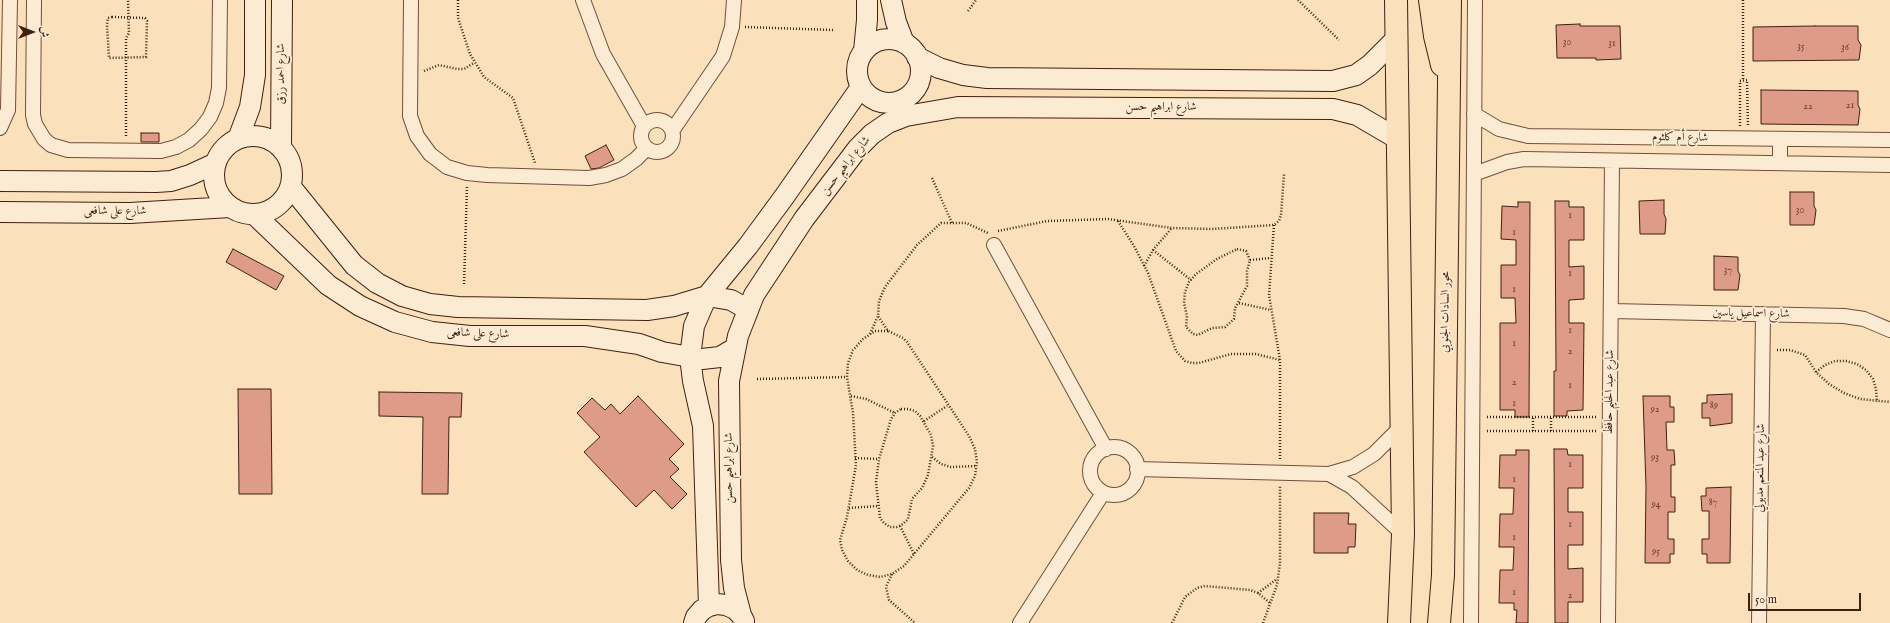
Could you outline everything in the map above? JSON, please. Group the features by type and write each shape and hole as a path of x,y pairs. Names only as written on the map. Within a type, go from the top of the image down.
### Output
{"main road":[{"path":"1396,0 1403,534 1399,623"},
{"path":"1396,40 1404,22 1409,0"},
{"path":"1430,0 1435,36 1450,86"},
{"name":"محور السادات الجنوبي","path":"1439,623 1443,575 1450,0"}],"street":[{"path":"0,128 8,110 10,0"},
{"path":"34,0 33,115 39,132 51,145 59,148 126,151 161,151 176,147 189,140 201,130 210,117 216,103 218,88 220,0"},
{"path":"238,139 250,107 254,75 255,0"},
{"name":"شارع احمد رزق","path":"281,148 282,0"},
{"path":"411,0 410,116 417,136 430,154 447,167 467,173 589,178 606,175 622,169 636,160 647,148"},
{"path":"583,0 603,54 644,126"},
{"path":"672,131 723,56 732,27 734,0"},
{"path":"864,51 867,0"},
{"path":"891,0 896,22 904,43"},
{"path":"1471,623 1475,0"},
{"path":"882,40 893,40 904,43 912,49 917,57 920,67 920,77 917,87 910,95 904,108 892,103 883,103 874,100 866,94 857,78 857,68 859,59 864,51 872,44 882,40"},
{"path":"917,57 939,68 962,75 987,78 1333,81 1356,75 1370,65 1396,40"},
{"name":"شارع ابراهيم حسن","path":"709,606 703,426 693,381 690,358 694,326 707,296 748,246 861,87"},
{"name":"شارع ابراهيم حسن","path":"743,619 734,588 731,560 729,381 735,348 747,309 754,295 804,219 858,148 872,134 888,123 904,108 958,107 1333,110 1356,115 1398,139"},
{"name":"شارع أم كلثوم","path":"1474,114 1499,129 1528,136 1890,140"},
{"path":"660,119 665,121 672,131 673,138 671,144 660,152 647,148 641,140 641,130 648,122 660,119"},
{"path":"253,136 268,139 281,148 290,160 293,173 291,188 283,201 270,211 255,215 242,213 230,208 219,195 214,179 216,163 224,148 238,139 253,136"},
{"path":"1780,139 1780,163"},
{"name":"شارع أم كلثوم","path":"1474,174 1507,162 1524,159 1890,165"},
{"name":"شارع عبد الحليم حافظ","path":"1608,623 1612,161"},
{"path":"0,181 171,181 190,175 216,163"},
{"path":"291,188 354,265 383,286 402,296 430,304 458,307 646,310 674,306 707,296 731,300 747,309"},
{"name":"شارع على شافعى","path":"0,212 130,213 230,208"},
{"name":"شارع على شافعى","path":"255,215 328,285 360,306 395,322 432,332 470,336 592,337 639,344 662,352 690,358 712,359 728,353 735,348"},
{"path":"995,238 1106,448"},
{"name":"شارع اسماعيل ياسين","path":"1611,311 1844,316 1864,319 1890,330"},
{"name":"شارع عبد المنعم مدبولي","path":"1759,623 1763,314"},
{"path":"1137,469 1328,474 1352,467 1374,454 1402,427"},
{"path":"1113,447 1127,452 1136,462 1137,469 1137,478 1133,485 1127,491 1119,495 1103,493 1096,488 1090,474 1090,466 1099,452 1106,448 1113,447"},
{"path":"1328,474 1352,487 1403,534"},
{"path":"1020,623 1103,493"},
{"path":"694,623 696,616 702,610 709,606 718,604 726,605 735,609 743,619"}],"path":[{"path":"126,151 126,38 129,33 128,0"},
{"path":"458,0 458,18 464,39 474,63 484,77 513,98 540,177"},
{"path":"968,12 976,0"},
{"path":"1298,0 1339,40"},
{"path":"1743,0 1743,80 1740,81 1744,138"},
{"path":"129,16 143,17 147,22 147,55 145,58 126,58 109,58 108,18 129,16"},
{"path":"732,27 833,30"},
{"path":"411,77 439,65 457,70 469,67 474,63"},
{"path":"1743,80 1748,81 1744,138"},
{"path":"464,284 467,173"},
{"path":"870,334 878,316 879,301 885,287 917,245 941,223 966,223 989,233 995,238 1048,221 1108,219 1172,228 1212,229 1274,225 1279,221 1281,215 1284,174"},
{"path":"932,178 952,223"},
{"path":"1118,220 1144,266 1176,351 1185,361 1199,363 1231,354 1256,354 1280,360"},
{"path":"1264,623 1278,579 1280,563 1280,360 1269,295 1274,225"},
{"path":"1144,266 1153,250 1172,228"},
{"path":"1237,249 1246,251 1250,260 1247,271 1247,286 1235,308 1234,319 1225,327 1212,328 1198,335 1193,334 1186,328 1187,316 1184,303 1185,292 1191,280 1196,274 1217,259 1237,249"},
{"path":"1153,250 1191,280"},
{"path":"1250,260 1271,258"},
{"path":"1239,303 1271,310"},
{"path":"878,316 888,331"},
{"path":"875,331 888,331 903,338 907,342 975,448 976,466 975,476 968,488 904,566 892,574 880,576 868,575 857,570 848,561 842,550 840,540 849,508 856,465 853,413 847,377 848,363 853,350 870,334 875,331"},
{"path":"1762,350 1796,351 1805,355 1816,372 1829,384 1844,393 1860,399 1877,402 1890,402"},
{"path":"1816,372 1825,365 1835,361 1846,361 1857,364 1866,370 1873,379 1876,389 1877,402"},
{"path":"757,379 847,377"},
{"path":"851,396 871,401 895,413"},
{"path":"924,421 947,406"},
{"path":"901,409 908,409 915,411 924,421 931,435 933,446 928,475 922,488 912,499 908,519 900,526 890,526 884,524 880,518 876,482 879,459 891,419 895,413 901,409"},
{"path":"1472,417 1551,417 1610,424"},
{"path":"1533,417 1533,431"},
{"path":"1551,417 1551,431"},
{"path":"1472,431 1551,431 1610,424"},
{"path":"932,457 941,464 951,467 976,466"},
{"path":"855,458 879,459"},
{"path":"849,508 878,506"},
{"path":"900,526 914,554"},
{"path":"892,574 886,587 886,594 889,600 915,623"},
{"path":"1258,593 1278,579"},
{"path":"1172,623 1185,597 1197,588 1205,586 1250,590 1258,593 1270,603"}],"building":[{"path":"1580,24 1580,26 1620,26 1621,59 1596,60 1596,58 1557,58 1556,25"},
{"path":"1858,26 1858,40 1861,45 1859,60 1753,61 1753,27"},
{"path":"1761,90 1858,91 1858,105 1860,109 1858,125 1761,124"},
{"path":"141,133 159,133 159,142 141,142"},
{"path":"606,145 614,160 599,168 591,169 585,156"},
{"path":"1790,192 1814,192 1814,206 1816,210 1814,225 1790,225"},
{"path":"1664,200 1664,214 1666,219 1665,234 1640,234 1639,201"},
{"path":"1555,201 1569,201 1569,207 1584,207 1584,240 1569,240 1569,267 1584,266 1584,299 1569,300 1569,323 1584,323 1583,410 1567,411 1567,416 1554,416 1554,371 1556,371"},
{"path":"1518,202 1530,202 1529,417 1515,417 1515,410 1500,410 1500,323 1516,323 1515,298 1501,298 1501,265 1516,265 1516,240 1501,239 1502,206 1518,207"},
{"path":"233,249 284,276 276,290 226,262"},
{"path":"1714,256 1738,257 1738,271 1740,275 1738,290 1714,290"},
{"path":"238,389 271,389 272,494 239,494"},
{"path":"379,392 462,393 461,417 449,417 448,494 422,494 423,417 379,416"},
{"path":"1732,394 1732,423 1710,426 1710,418 1702,418 1702,403 1707,403 1707,395"},
{"path":"638,396 684,444 669,459 679,469 670,477 687,494 672,509 654,490 636,507 584,452 600,437 577,413 592,398 605,410 611,404 620,414"},
{"path":"1643,396 1670,396 1670,407 1674,407 1674,422 1666,422 1667,450 1674,450 1675,465 1671,465 1671,497 1675,497 1675,512 1668,512 1668,539 1674,539 1674,554 1670,554 1670,563 1645,563 1646,487"},
{"path":"1554,449 1567,449 1568,455 1583,455 1583,488 1568,488 1568,512 1583,512 1583,545 1568,545 1568,569 1583,568 1583,602 1568,602 1568,623 1555,623"},
{"path":"1516,450 1529,450 1528,623 1516,623 1517,610 1514,610 1514,603 1499,603 1500,570 1513,570 1514,547 1499,547 1500,514 1513,514 1514,488 1499,488 1500,455 1516,455"},
{"path":"1731,487 1730,563 1707,563 1707,554 1702,554 1702,539 1709,539 1709,511 1702,511 1701,496 1706,496 1706,488"},
{"path":"1314,513 1349,513 1348,524 1356,524 1355,547 1348,547 1348,553 1314,553"}]}
